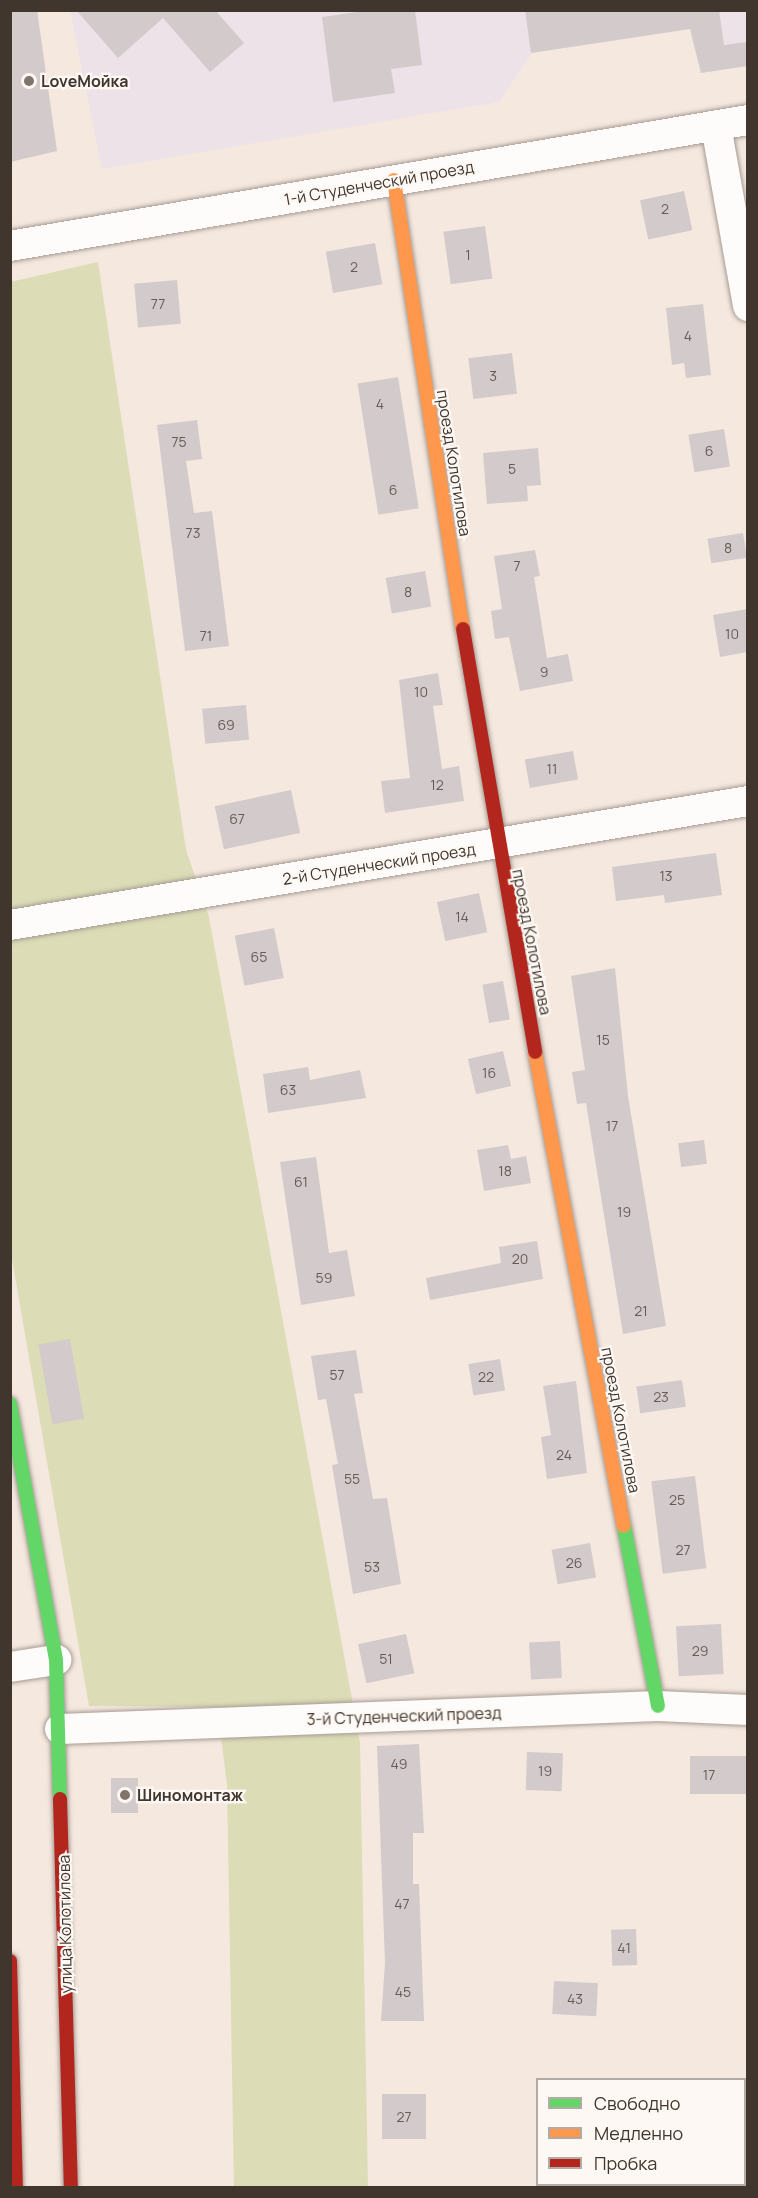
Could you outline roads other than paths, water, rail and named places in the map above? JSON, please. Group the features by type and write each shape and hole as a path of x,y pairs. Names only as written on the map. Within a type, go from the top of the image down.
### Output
{"street":[{"name":"1-й Студенческий проезд","path":"10,246 747,120"},
{"path":"716,126 747,306"},
{"name":"проезд Колотилова","path":"394,180 496,844 658,1706"},
{"name":"2-й Студенческий проезд","path":"10,925 747,801"},
{"name":"улица Колотилова","path":"10,1404 56,1660 60,1729 71,2187"},
{"path":"10,1667 56,1660"},
{"name":"3-й Студенческий проезд","path":"60,1729 658,1706 747,1710"},
{"path":"10,1961 16,2187"}],"place":[{"name":"LoveМойка","path":"29,81"},
{"name":"Шиномонтаж","path":"125,1795"}]}
